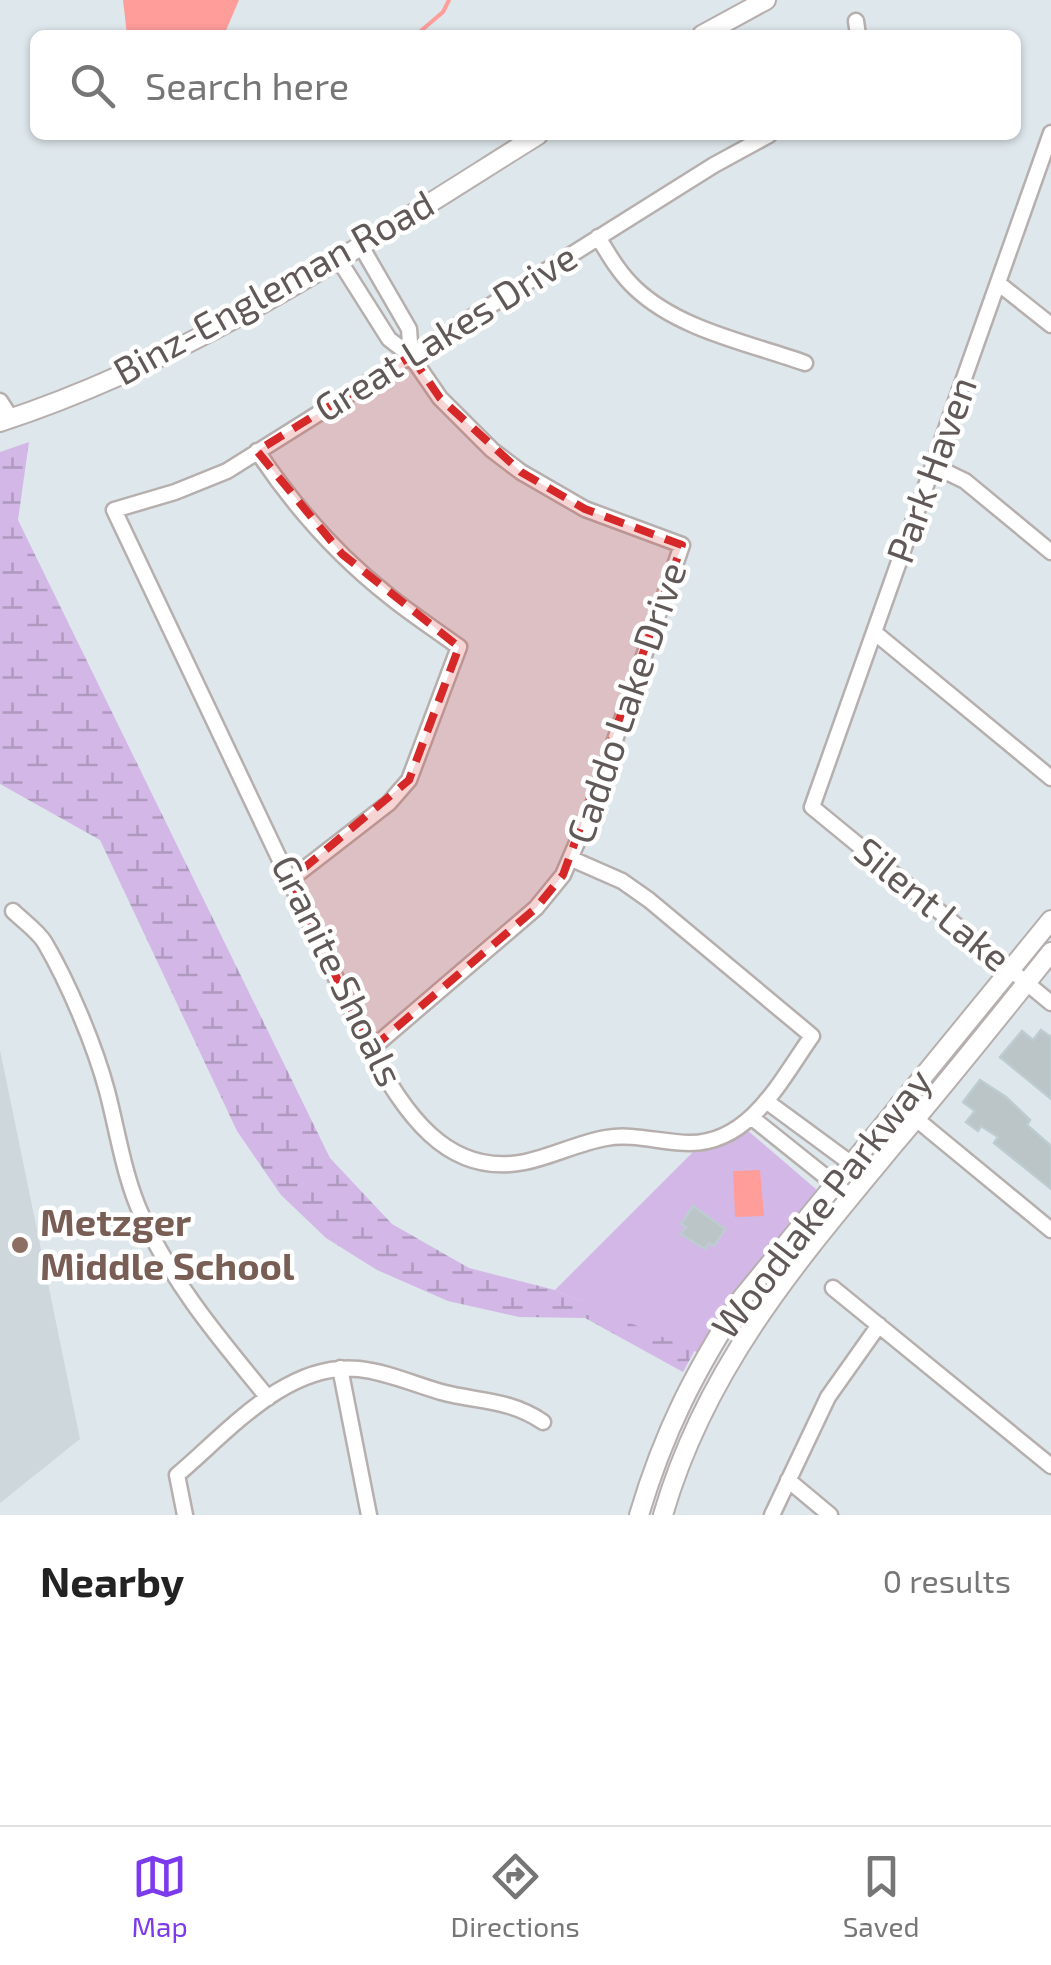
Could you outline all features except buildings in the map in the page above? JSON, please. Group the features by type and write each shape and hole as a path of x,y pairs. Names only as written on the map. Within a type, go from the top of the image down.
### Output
{"street":[{"path":"711,30 766,0"},
{"name":"Park Haven","path":"812,807 1051,133"},
{"name":"Binz-Engleman Road","path":"5,420 149,362 338,260 530,140"},
{"name":"Great Lakes Drive","path":"114,510 207,480 258,451 760,140"},
{"path":"598,237 624,276 660,307 691,323 805,363"},
{"name":"Caddo Lake Drive","path":"361,246 409,328 411,356"},
{"name":"Caddo Lake Drive","path":"338,260 389,339 411,356 440,398 492,450 521,472 611,520 682,546 572,858 536,908 370,1050"},
{"path":"998,283 1051,325"},
{"path":"371,313 394,300"},
{"path":"0,401 5,420"},
{"path":"258,451 275,478 342,554 389,596 459,647 409,780 389,803 291,880"},
{"path":"934,466 965,482 1051,552"},
{"name":"Granite Shoals","path":"114,510 370,1050 394,1094 422,1128 460,1157 484,1163 519,1163 618,1136 695,1143 729,1133 752,1117 812,1036 649,900 622,881 572,858"},
{"path":"874,632 1051,778"},
{"name":"Silent Lake","path":"812,807 1051,1004"},
{"path":"13,912 44,940 86,1031 141,1214 188,1300 268,1398"},
{"name":"Woodlake Parkway","path":"639,1515 671,1422 700,1364 742,1298 1051,920"},
{"name":"Woodlake Parkway","path":"663,1515 692,1432 720,1376 782,1282 1051,952"},
{"path":"766,1100 868,1176"},
{"path":"898,1104 1051,1230"},
{"path":"752,1117 850,1197"},
{"path":"797,1156 813,1136"},
{"path":"834,1288 1051,1466"},
{"path":"772,1515 828,1397 879,1325"},
{"path":"340,1368 370,1515"},
{"path":"185,1515 177,1475 268,1398 296,1380 340,1368 380,1372 442,1392 520,1406 543,1422"},
{"path":"788,1480 830,1515"}],"highlighted area":[{"path":"411,356 440,398 521,472 585,509 682,545 563,875 536,908 370,1050 291,879 409,780 459,647 342,554 257,451"}],"shaded area":[{"path":"123,0 239,0 226,30 126,30"},
{"name":"Metzger Middle School","path":"0,1050 80,1439 0,1503"},
{"path":"760,1170 764,1216 735,1217 733,1171"}],"green space":[{"path":"29,442 18,520 330,1158 392,1224 469,1268 555,1290 695,1350 683,1372 585,1318 519,1317 448,1301 377,1270 326,1238 281,1195 237,1131 100,840 0,784 0,452"},
{"path":"747,1130 817,1190 736,1292 699,1353 555,1290 694,1151 726,1142"}],"waterway":[{"path":"422,30 443,12 449,0"}],"place":[{"name":"Metzger Middle School","path":"20,1245"}]}
